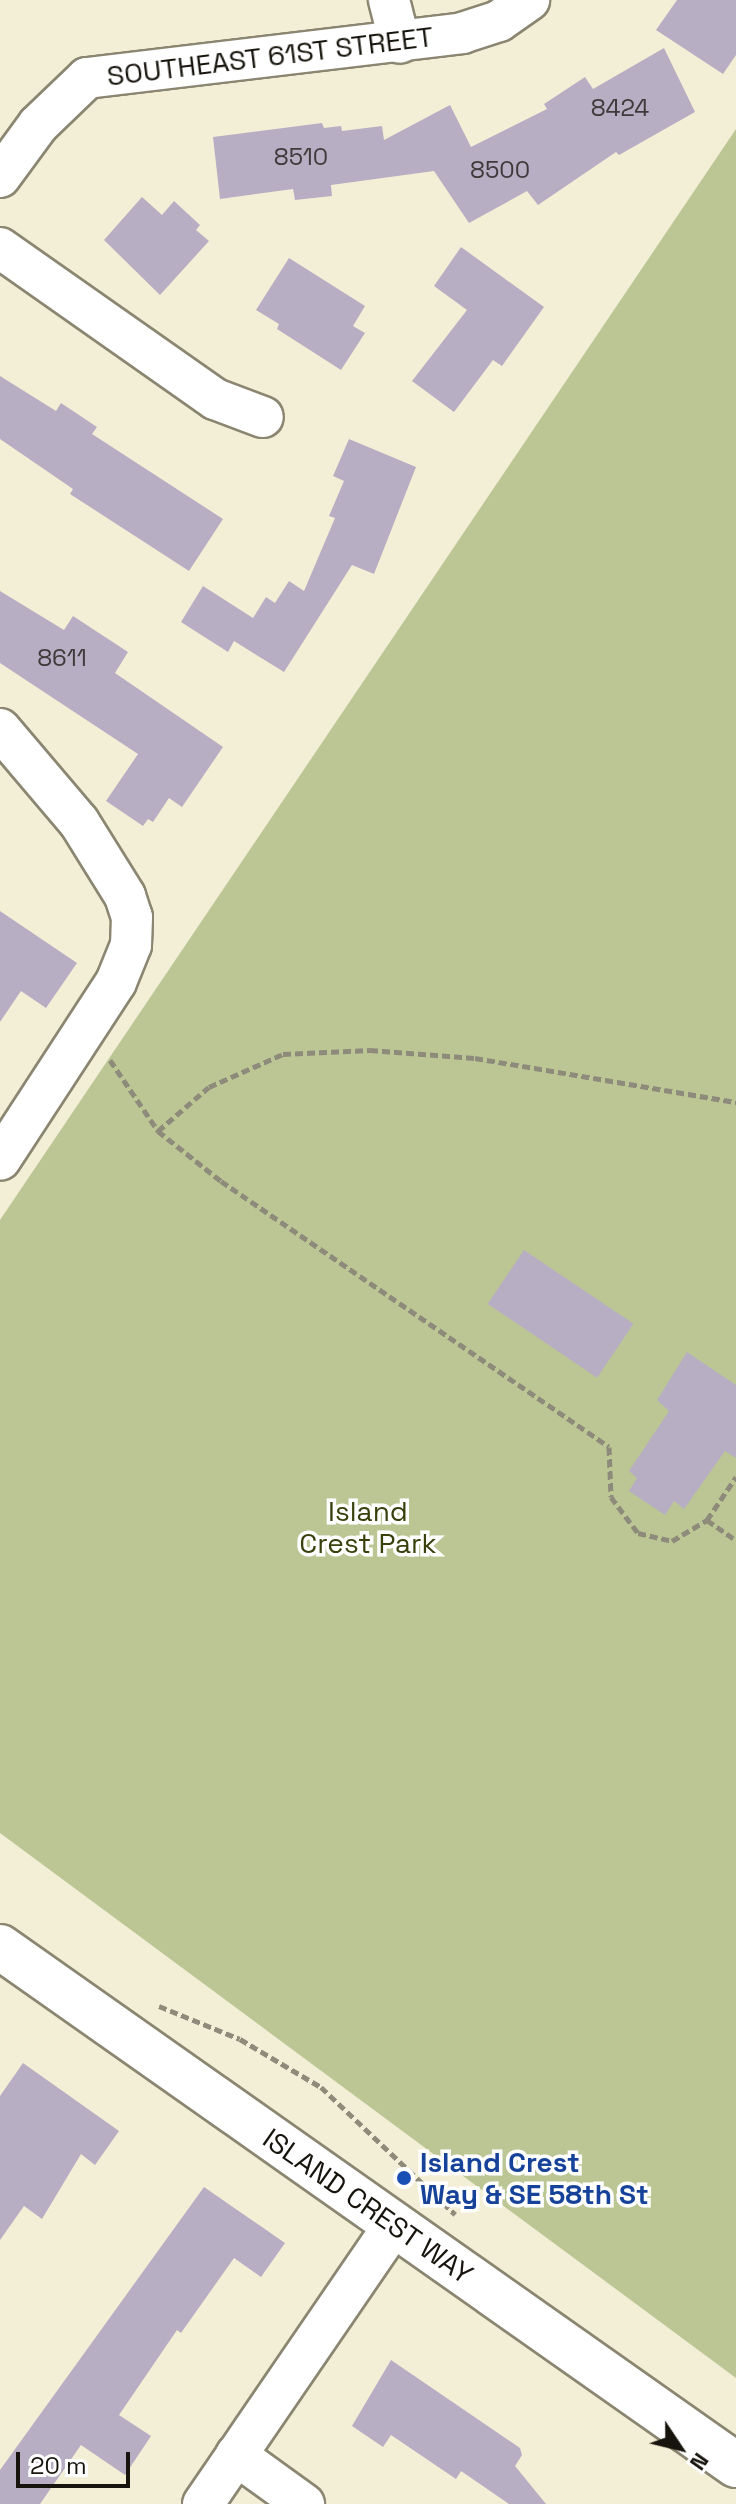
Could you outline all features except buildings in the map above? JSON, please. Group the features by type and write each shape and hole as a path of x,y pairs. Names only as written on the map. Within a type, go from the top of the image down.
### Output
{"main road":[{"name":"ISLAND CREST WAY","path":"0,1947 736,2465"}],"street":[{"path":"389,0 400,43"},
{"name":"SOUTHEAST 61ST STREET","path":"0,177 38,125 87,78 400,43 499,21 529,0"},
{"path":"0,248 215,399 263,417"},
{"path":"0,729 79,822 125,896 132,917 131,945 86,1032 0,1160"},
{"path":"203,2504 394,2225"},
{"path":"236,2455 304,2504"}],"path":[{"path":"86,1032 125,1078 158,1131 221,1181 609,1447 611,1497 638,1533 672,1541 707,1520 736,1477"},
{"path":"158,1131 209,1087 283,1054 370,1050 475,1058 736,1102"},
{"path":"707,1520 736,1540"},
{"path":"157,2005 240,2039 321,2087 457,2216"}],"green space":[{"name":"Island Crest Park","path":"736,129 736,2378 0,1833 0,1220"}],"place":[{"name":"Island Crest Way & SE 58th St","path":"404,2178"}]}
